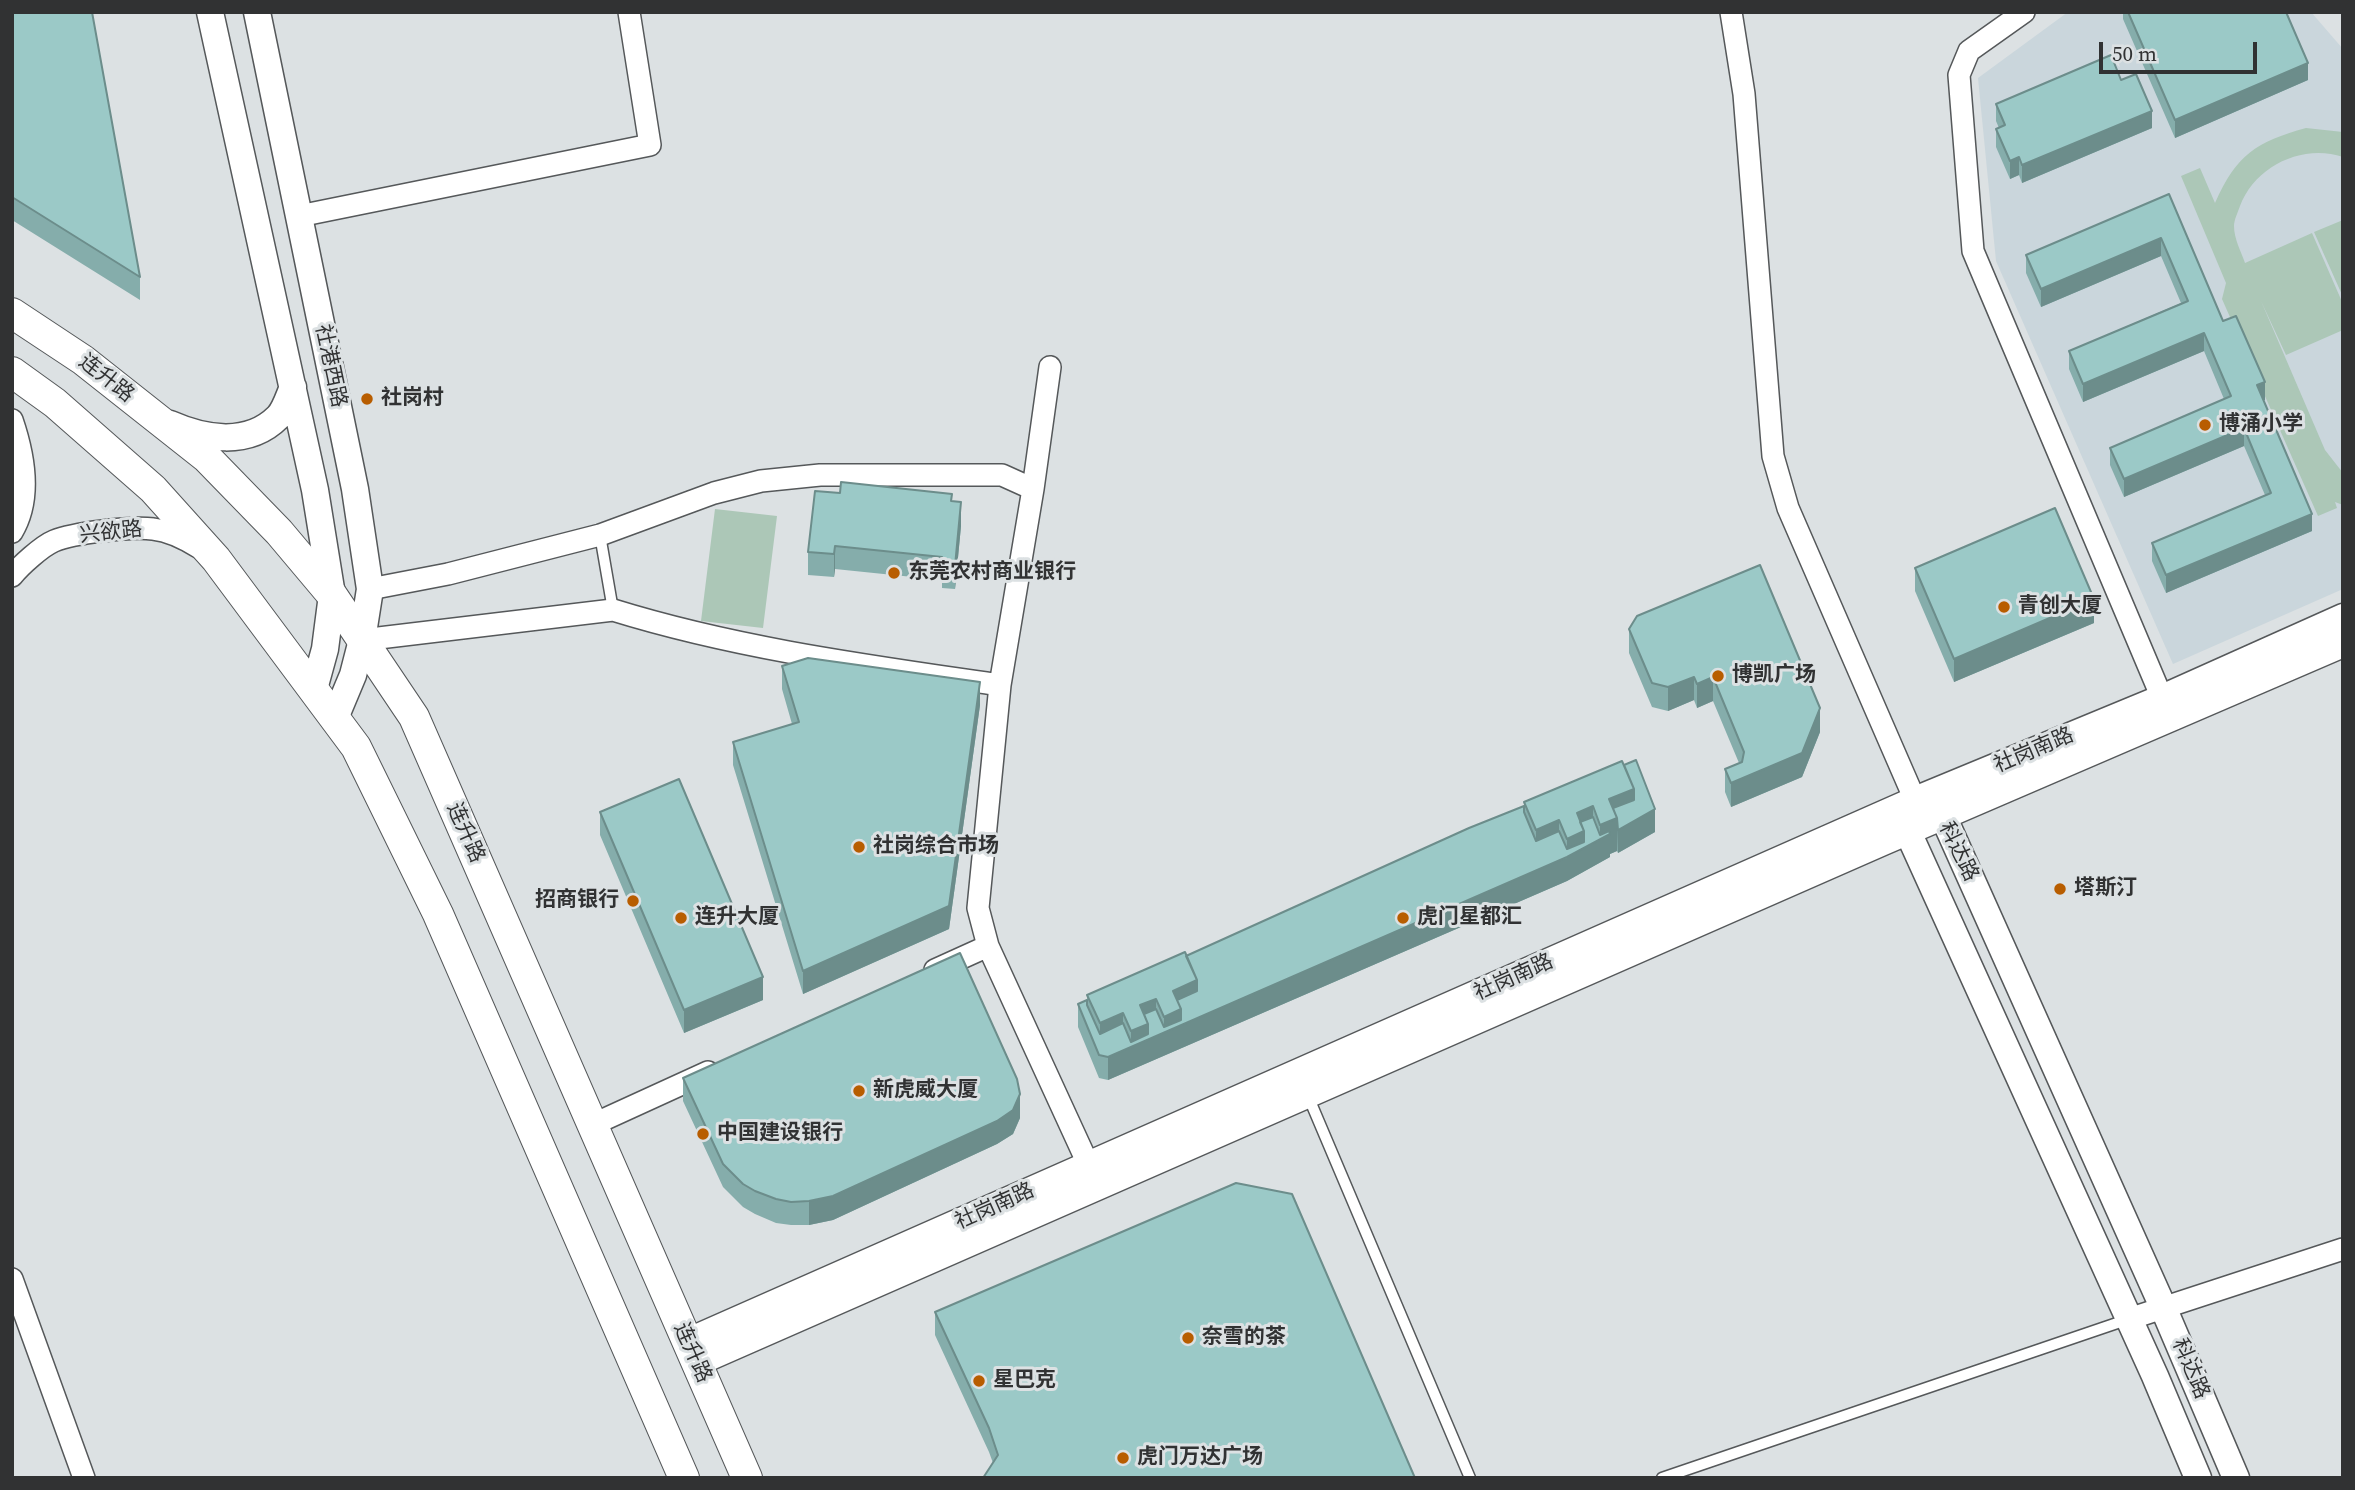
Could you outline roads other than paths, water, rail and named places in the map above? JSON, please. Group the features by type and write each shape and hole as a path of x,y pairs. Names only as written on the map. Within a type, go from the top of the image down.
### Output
{"main road":[{"name":"连升路","path":"12,313 83,360 207,458 279,532 332,595 415,717 747,1478"},
{"path":"12,372 55,403 153,489 216,559 356,747 438,914 684,1478"}],"street":[{"name":"社港西路","path":"210,12 315,491 332,595 325,649 313,689"},
{"name":"社港西路","path":"257,12 355,489 370,589 354,675 335,718"},
{"path":"299,216 650,145 629,12"},
{"path":"1731,12 1744,94 1773,456 1788,508 1915,800"},
{"path":"2024,12 1969,51 1959,75 1973,251 2162,698"},
{"path":"1050,367 1033,489 1000,685 978,908 988,946 1089,1166"},
{"path":"155,417 191,433 228,439 256,431 279,416 293,387"},
{"path":"12,420 21,445 25,483 18,522 12,532"},
{"path":"370,589 447,574 600,535 714,494 761,481 820,475 1002,475 1033,489"},
{"name":"兴欲路","path":"12,576 53,541 97,532 151,529 182,536 216,559"},
{"path":"362,640 613,610 659,624 795,655 1000,685"},
{"name":"社岗南路","path":"692,1353 1303,1084 1915,800 2162,698 2343,617"},
{"name":"社岗南路","path":"692,1353 1089,1166 1303,1084 1908,832 2343,644"},
{"name":"科达路","path":"2198,1478 2129,1319 1908,832 1915,800 1943,817 2163,1307 2236,1478"},
{"path":"913,979 988,946"},
{"path":"592,1125 728,1063"},
{"path":"2129,1319 2343,1249"},
{"path":"12,1279 84,1478"}],"lane":[{"path":"600,535 613,610"},
{"path":"1303,1084 1470,1478"},
{"path":"1662,1478 2129,1319"}],"place":[{"name":"社岗村","path":"367,399"},
{"name":"博涌小学","path":"2205,425"},
{"name":"东莞农村商业银行","path":"894,573"},
{"name":"青创大厦","path":"2004,607"},
{"name":"博凯广场","path":"1718,676"},
{"name":"社岗综合市场","path":"859,847"},
{"name":"塔斯汀","path":"2060,889"},
{"name":"招商银行","path":"633,901"},
{"name":"连升大厦","path":"681,918"},
{"name":"虎门星都汇","path":"1403,918"},
{"name":"新虎威大厦","path":"859,1091"},
{"name":"中国建设银行","path":"703,1134"},
{"name":"奈雪的茶","path":"1188,1338"},
{"name":"星巴克","path":"979,1381"},
{"name":"虎门万达广场","path":"1123,1458"}]}
